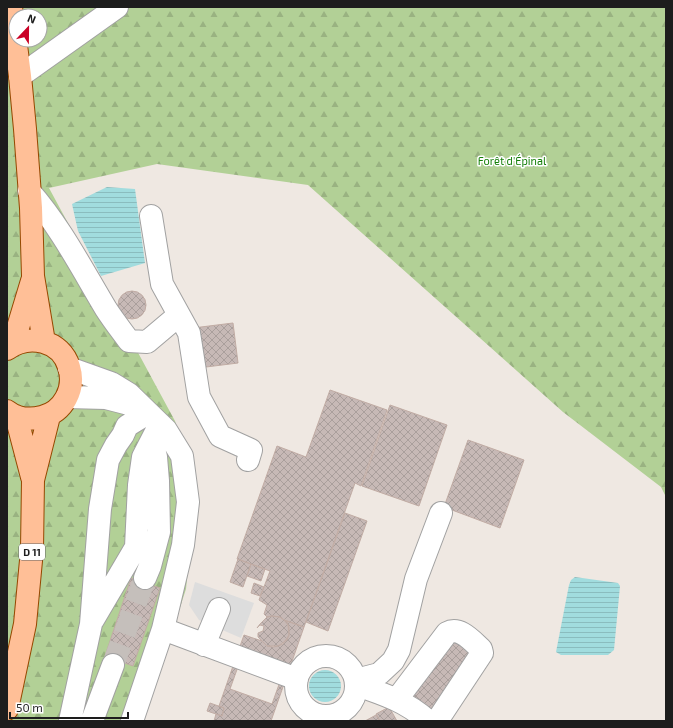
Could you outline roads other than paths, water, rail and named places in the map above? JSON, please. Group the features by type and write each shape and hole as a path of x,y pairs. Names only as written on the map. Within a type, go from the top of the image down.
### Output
{"main road":[{"path":"10,7 20,76 30,191 33,276 44,342"},
{"path":"10,346 33,276"},
{"path":"10,346 23,341 34,340 44,342 55,348 64,356 69,368 71,383 67,397 62,405 49,416 32,419 11,413"},
{"name":"D 11","path":"11,413 33,480"},
{"name":"D 11","path":"7,709 25,624 32,550 33,480 49,416"}],"street":[{"path":"20,76 117,7"},
{"path":"30,191 43,206 107,310 129,341 147,342 179,315"},
{"path":"151,216 162,284 189,333 198,397 220,436 251,450 248,460"},
{"path":"69,368 111,383 129,394 151,422 158,481 159,532 146,578"},
{"path":"67,397 106,398 166,430 182,456 188,502 183,545 163,629 132,721"},
{"path":"70,721 90,624 100,509 108,460 127,426 151,422"},
{"path":"90,624 136,547 139,485 151,422"},
{"path":"356,683 380,674 393,661 399,650 416,579 441,513"},
{"path":"204,645 219,609"},
{"path":"163,629 297,679"},
{"path":"397,699 447,633 452,630 460,632 481,649 482,653 437,721"},
{"path":"330,656 343,661 353,671 356,683 357,690 351,704 340,714 325,717 309,717 298,698 296,689 297,679 303,666 315,658 330,656"},
{"path":"92,721 113,665"},
{"path":"356,683 397,699 418,712 428,721"}],"water":[{"path":"107,187 135,189 145,263 101,276 78,231 72,204"},
{"path":"575,577 618,583 620,586 614,650 608,655 561,655 556,652 569,585 571,580"},
{"path":"322,670 328,670 338,677 341,686 340,692 334,699 328,702 322,702 312,695 309,689 309,683 316,673"}],"tunnel":[{"path":"113,665 145,578"}],"park label":[{"name":"Forêt d'Épinal","path":"512,160"}]}
